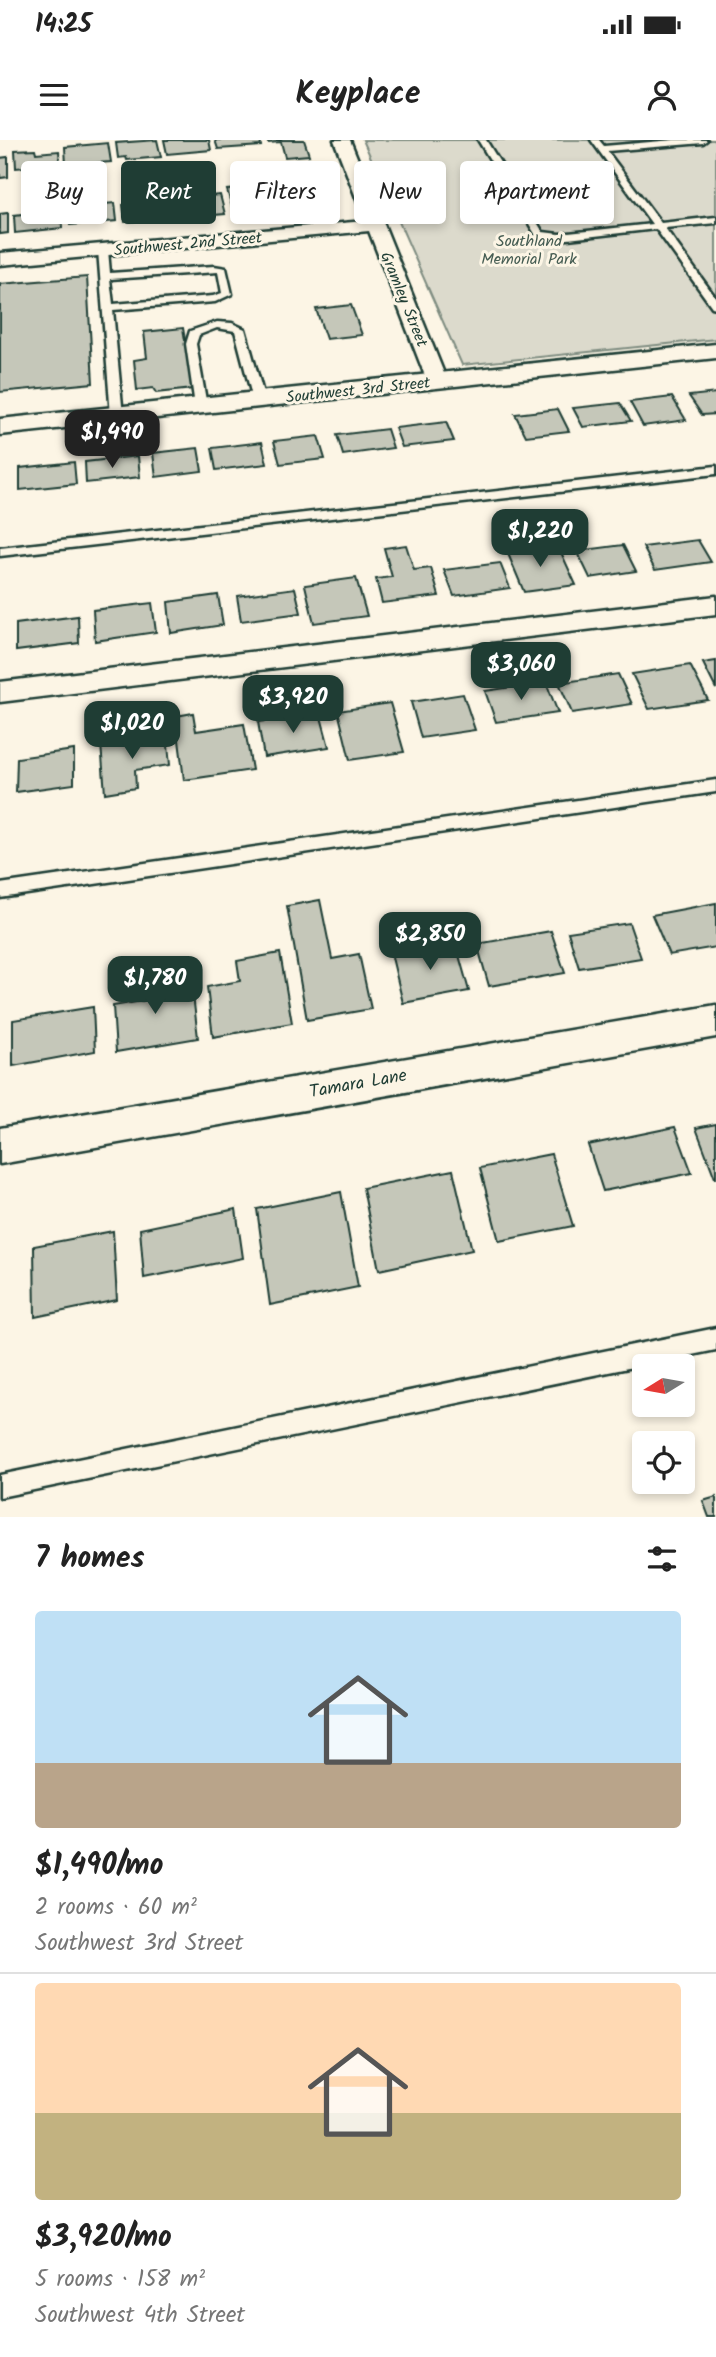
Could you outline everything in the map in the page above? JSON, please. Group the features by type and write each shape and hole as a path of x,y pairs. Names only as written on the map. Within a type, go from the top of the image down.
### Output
{"street":[{"name":"Gramley Street","path":"342,140 437,381"},
{"name":"Southwest 2nd Street","path":"0,259 376,225"},
{"name":"Southwest 3rd Street","path":"0,427 716,351"},
{"path":"0,692 716,605"},
{"name":"Tamara Lane","path":"0,1146 716,1021"}],"lane":[{"path":"482,140 540,235 559,237 716,220"},
{"path":"598,144 703,140"},
{"path":"598,144 716,305"},
{"path":"103,250 117,415"},
{"path":"105,276 223,270 228,294 215,299 108,307"},
{"path":"201,406 191,344 194,333 222,324 233,324 240,329 259,400"},
{"path":"0,552 716,470"},
{"path":"0,891 716,786"},
{"path":"0,1486 716,1339"}],"green space":[{"name":"Southland Memorial Park","path":"363,140 716,140 716,339 462,365 400,224 446,224 446,161 372,161"}],"building":[{"path":"157,140 161,157 127,160 126,157 118,158 116,143"},
{"path":"164,140 209,140 211,150 167,154"},
{"path":"215,140 260,140 261,146 218,149"},
{"path":"267,140 304,140 309,155 285,157 281,142 268,143"},
{"path":"108,143 111,162 66,161 65,147"},
{"path":"35,149 36,153 59,151 60,161 21,161 21,168 16,168 15,150"},
{"path":"8,157 8,177 0,178 0,158"},
{"path":"216,195 220,195 225,214 216,215"},
{"path":"115,203 117,221 107,222 107,204"},
{"path":"8,213 8,233 0,234 0,214"},
{"path":"21,214 21,224 62,224 62,228 15,233 14,215"},
{"path":"87,277 93,383 0,392 0,284"},
{"path":"351,305 362,335 326,339 316,309"},
{"path":"183,328 193,389 156,393 153,388 137,390 134,360 147,358 144,332"},
{"path":"716,393 716,414 702,415 689,396"},
{"path":"672,397 686,420 643,426 630,402"},
{"path":"620,403 631,421 583,427 573,408"},
{"path":"558,409 569,431 526,436 515,414"},
{"path":"446,422 454,441 402,447 395,428"},
{"path":"387,429 393,448 343,455 337,435"},
{"path":"318,436 325,459 280,464 274,441"},
{"path":"262,442 267,464 216,470 212,448"},
{"path":"198,448 202,471 156,477 153,453"},
{"path":"138,456 140,477 86,483 85,462"},
{"path":"74,462 76,484 20,490 20,468"},
{"path":"698,540 711,562 655,570 643,547"},
{"path":"406,545 414,570 431,568 439,596 382,603 376,579 392,577 384,548"},
{"path":"623,545 636,571 590,578 577,551"},
{"path":"532,546 535,553 560,550 576,585 524,592 506,549"},
{"path":"500,563 510,588 454,596 444,570"},
{"path":"356,578 367,616 314,623 305,585"},
{"path":"295,588 301,613 241,621 237,596"},
{"path":"218,595 223,625 171,633 168,602"},
{"path":"152,603 156,632 95,641 93,610"},
{"path":"78,616 79,643 16,651 16,624"},
{"path":"716,661 716,689 703,663"},
{"path":"690,665 708,700 649,709 632,674"},
{"path":"618,674 632,704 572,713 559,683"},
{"path":"546,682 558,713 496,722 485,691"},
{"path":"463,694 475,730 421,738 411,702"},
{"path":"390,703 404,752 350,760 338,711"},
{"path":"193,713 196,731 244,724 252,770 184,780 176,716"},
{"path":"320,713 329,747 264,757 258,722"},
{"path":"167,735 170,765 135,770 136,788 105,793 101,744"},
{"path":"74,750 74,784 16,792 17,758"},
{"path":"320,900 332,959 359,954 371,1009 307,1020 287,906"},
{"path":"716,903 716,947 669,955 652,915"},
{"path":"629,923 641,958 579,968 568,932"},
{"path":"551,931 565,973 489,986 477,944"},
{"path":"455,941 469,991 403,1003 391,953"},
{"path":"280,953 292,1023 213,1037 207,987 240,981 237,961"},
{"path":"159,967 161,990 192,986 198,1038 116,1052 113,1006 143,1001 140,970"},
{"path":"93,1007 95,1051 13,1066 13,1020"},
{"path":"716,1124 716,1178 715,1178 696,1128"},
{"path":"675,1127 692,1173 603,1191 588,1145"},
{"path":"551,1154 573,1226 499,1241 480,1168"},
{"path":"453,1170 472,1250 379,1270 363,1188"},
{"path":"341,1192 358,1287 270,1305 257,1209"},
{"path":"236,1209 243,1258 144,1278 140,1229"},
{"path":"113,1231 117,1300 35,1317 34,1246"},
{"path":"716,1497 716,1517 709,1517 703,1501"}]}
